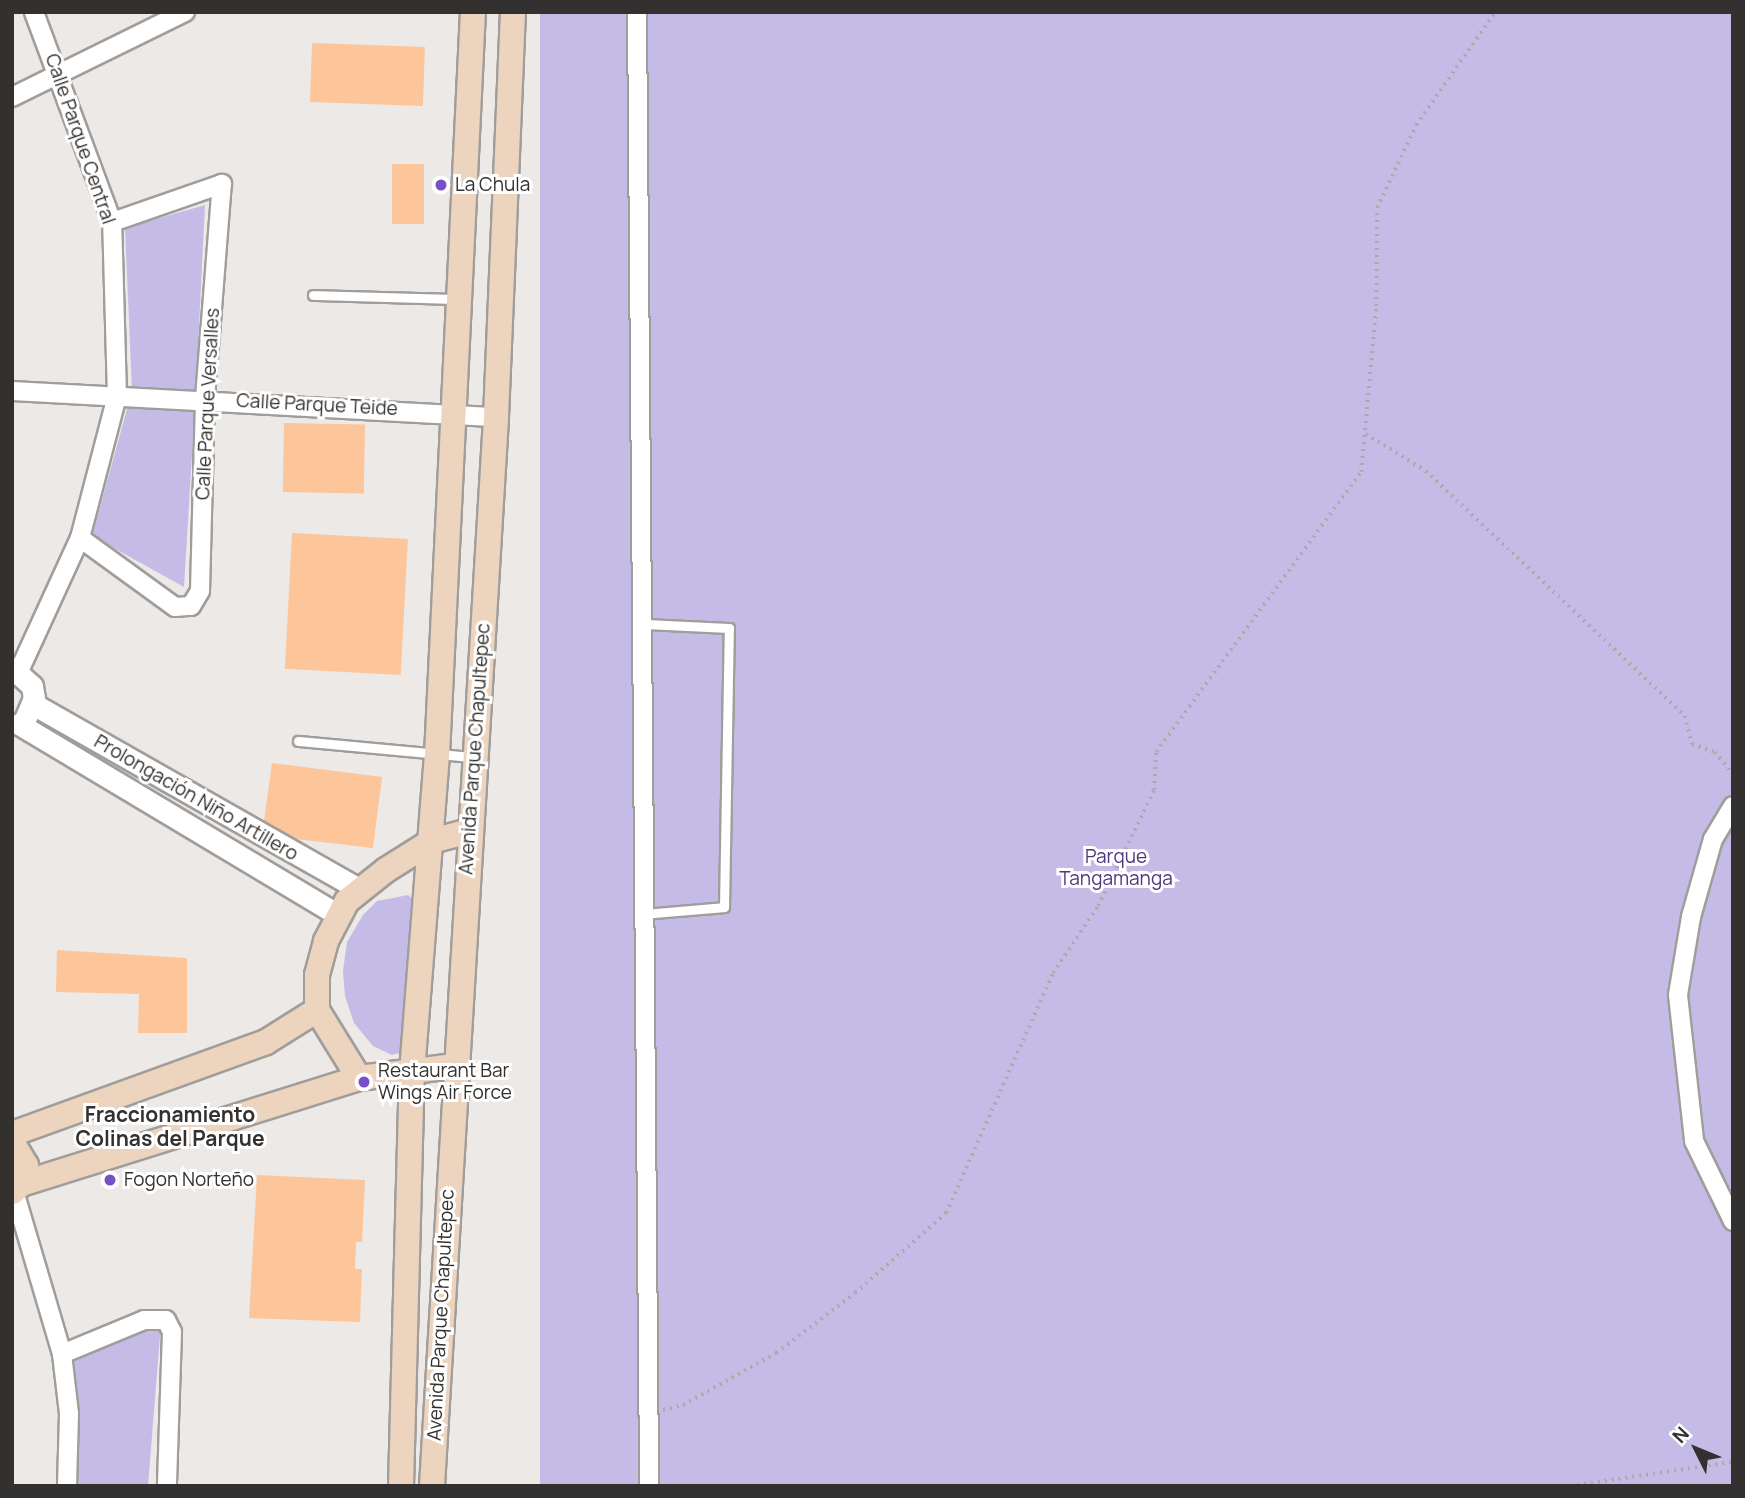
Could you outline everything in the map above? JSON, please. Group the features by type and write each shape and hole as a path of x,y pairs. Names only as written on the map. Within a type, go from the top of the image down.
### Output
{"main road":[{"name":"Avenida Parque Chapultepec","path":"401,1486 412,1072 437,755 456,413 473,12"},
{"name":"Avenida Parque Chapultepec","path":"432,1486 454,1066 496,417 513,12"},
{"path":"359,1078 317,1010 317,975 338,915 360,890 432,841 469,831"},
{"path":"12,1134 266,1042 317,1010"},
{"path":"16,1189 359,1078 454,1066"},
{"path":"12,1142 26,1165 16,1189"}],"street":[{"name":"Calle Parque Central","path":"16,669 80,538 117,396 112,222 34,12"},
{"path":"12,97 185,12"},
{"path":"637,12 645,624 643,914 649,1486"},
{"name":"Calle Parque Versalles","path":"80,538 174,607 191,607 200,591 205,398 222,184 112,222"},
{"name":"Calle Parque Teide","path":"12,391 205,398 496,417"},
{"path":"16,669 32,685 33,704 16,725"},
{"name":"Prolongación Niño Artillero","path":"33,704 360,890"},
{"name":"Prolongación Niño Artillero","path":"16,725 338,915"},
{"path":"1733,806 1713,839 1691,917 1678,995 1694,1141 1733,1221"},
{"path":"16,1189 62,1354 69,1414 67,1486"},
{"path":"62,1354 144,1320 166,1320 172,1332 167,1486"}],"lane":[{"path":"313,295 461,299"},
{"path":"643,914 724,907 729,628 645,624"},
{"path":"298,741 474,757"}],"path":[{"path":"648,1415 683,1405 776,1353 855,1293 946,1213 1053,973 1098,906 1154,790 1156,752 1361,472 1376,306 1377,208 1416,125 1495,12"},
{"path":"1366,434 1426,471 1685,716 1692,744 1715,752 1733,774"},
{"path":"1570,1486 1733,1462"}],"green space":[{"name":"Parque Tangamanga","path":"540,12 1733,12 1733,1486 540,1486"},
{"path":"205,205 184,587 92,536 132,391 125,228"},
{"path":"408,895 415,902 406,1051 392,1055 373,1046 354,1023 345,996 343,971 347,942 363,915 377,901"},
{"path":"161,1323 148,1486 73,1486 67,1357"}],"building":[{"path":"312,43 425,47 423,106 310,102"},
{"path":"392,164 424,164 424,224 392,224"},
{"path":"284,423 365,424 364,493 283,492"},
{"path":"292,533 408,539 401,675 285,669"},
{"path":"272,763 382,777 373,848 296,839 264,821"},
{"path":"57,950 187,958 187,1033 138,1033 139,994 56,992"},
{"path":"257,1175 365,1180 362,1242 356,1242 355,1269 362,1269 360,1322 249,1318"}],"place":[{"name":"La Chula","path":"441,185"},
{"name":"Restaurant Bar Wings Air Force","path":"364,1082"},
{"name":"Fogon Norteño","path":"110,1180"}],"district":[{"name":"Fraccionamiento Colinas del Parque","path":"170,1126"}]}
